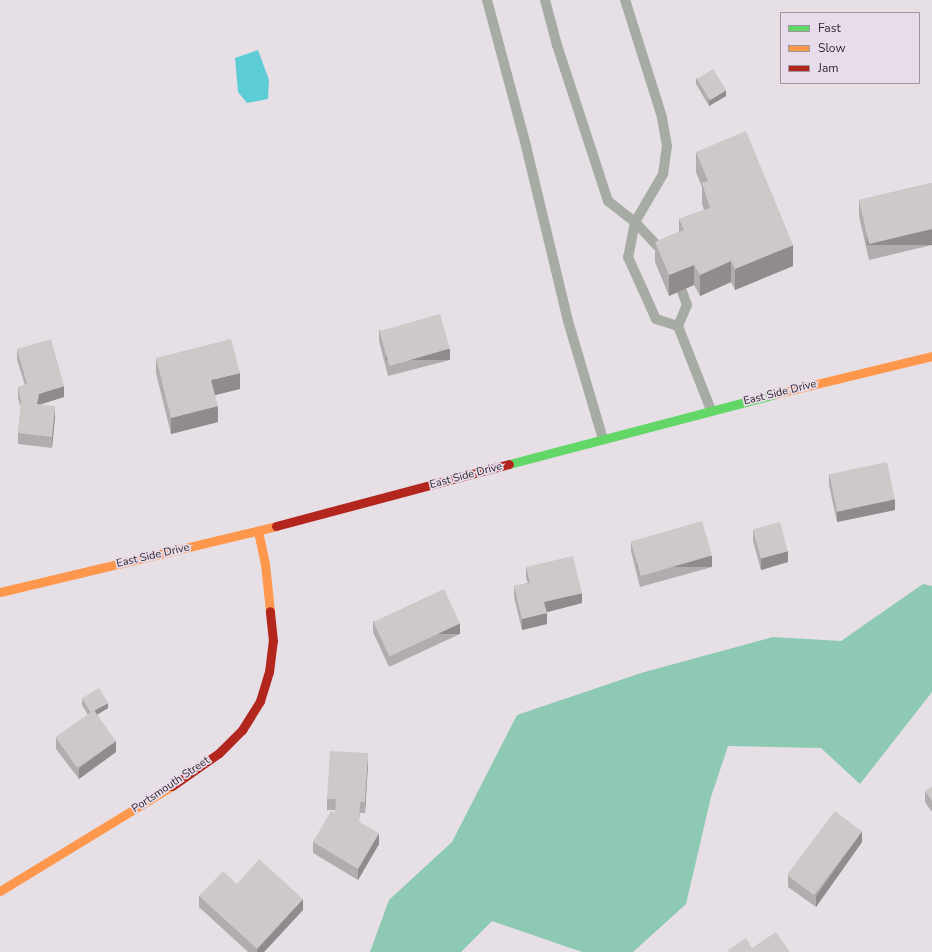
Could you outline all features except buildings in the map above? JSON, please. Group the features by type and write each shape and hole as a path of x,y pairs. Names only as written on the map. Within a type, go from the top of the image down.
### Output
{"main road":[{"name":"East Side Drive","path":"0,592 258,531 711,410 932,356"},
{"name":"Portsmouth Street","path":"0,890 191,774 219,753 242,730 260,701 269,672 273,641 267,578 258,531"}],"lane":[{"path":"487,0 526,146 568,321 603,439"},
{"path":"545,0 557,45 608,201 635,222 668,256"},
{"path":"624,0 662,117 667,146 663,174 635,222 628,257 656,319 678,326"},
{"path":"682,291 687,305 678,326 711,410"}],"green space":[{"path":"923,584 932,586 932,692 860,784 821,748 728,746 711,797 686,904 633,952 582,952 492,921 461,952 370,952 389,900 452,842 517,715 641,673 773,637 841,641"}],"water":[{"path":"258,50 269,80 268,99 247,103 238,92 235,58"}],"traffic: fast":[{"path":"509,464 775,394"}],"traffic: slow":[{"path":"775,394 932,356"},
{"path":"0,592 276,526"},
{"path":"258,531 265,564 270,611"},
{"path":"0,891 172,786"}],"traffic: jam":[{"path":"276,526 509,464"},
{"path":"172,786 219,753 242,730 260,701 269,672 273,641 270,611"}]}
